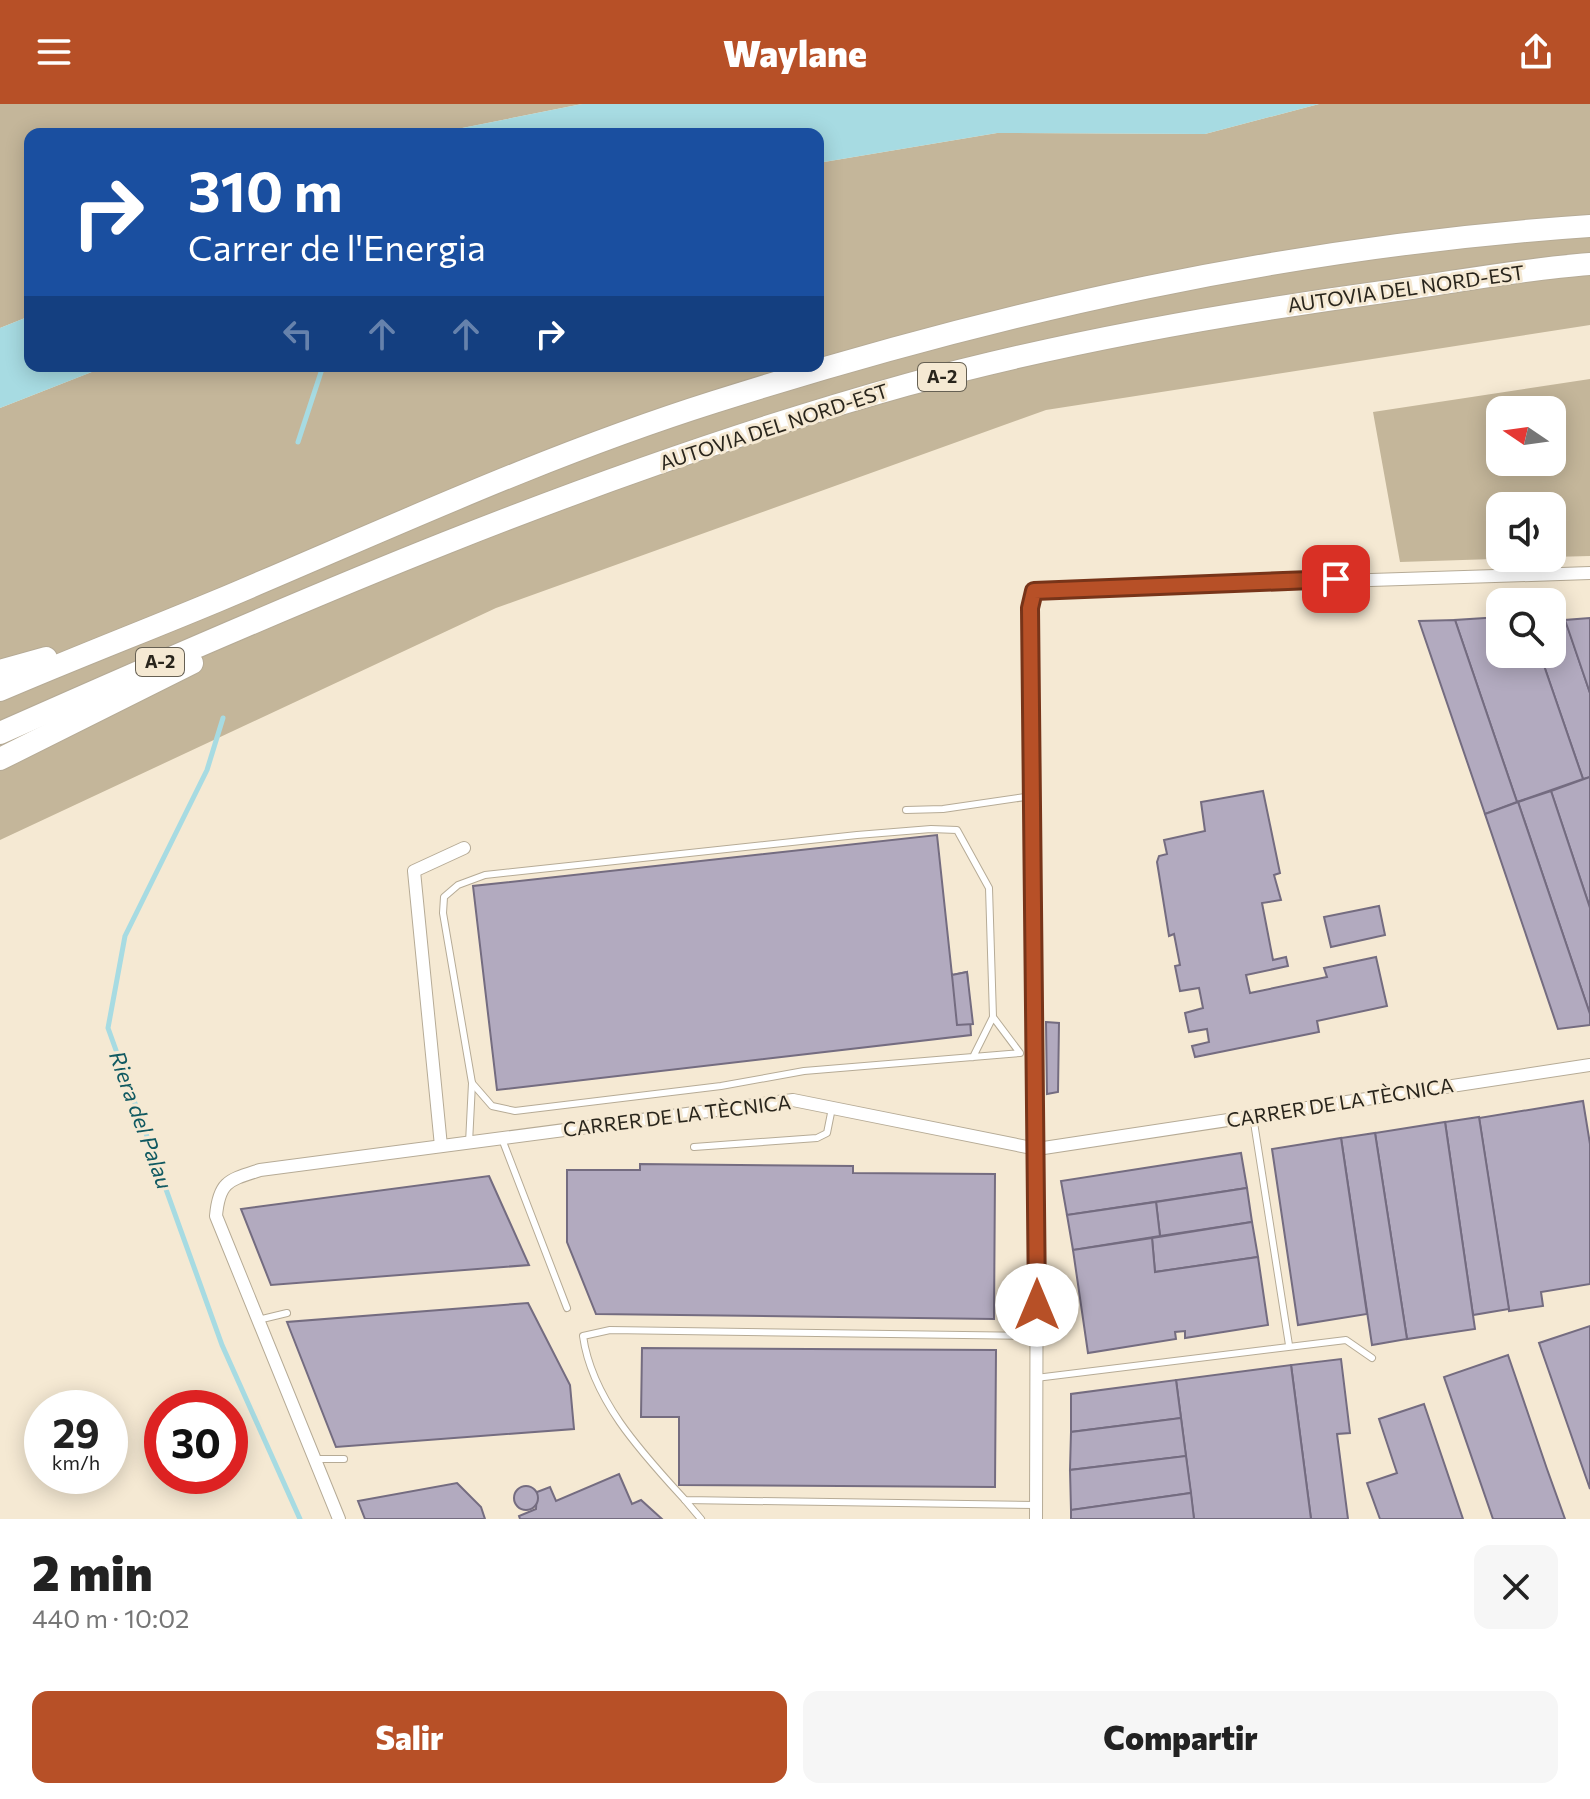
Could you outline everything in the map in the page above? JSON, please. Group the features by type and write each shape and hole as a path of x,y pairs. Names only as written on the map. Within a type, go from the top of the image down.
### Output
{"highway":[{"name":"AUTOVIA DEL NORD-EST","path":"824,370 936,337 1135,287 1335,253 1590,226"},
{"name":"AUTOVIA DEL NORD-EST","path":"0,733 321,594 688,452 907,385 1092,341 1208,318 1590,264"},
{"name":"AUTOVIA DEL NORD-EST","path":"0,690 139,630 213,603 438,504 711,403 817,372"},
{"path":"0,759 321,594"},
{"path":"0,671 139,630"}],"street":[{"path":"1036,1512 1037,1149 1030,608 1034,591 1590,573"},
{"path":"441,1146 414,871 464,848"},
{"name":"CARRER DE LA TÈCNICA","path":"258,1320 216,1216 218,1193 231,1180 260,1170 793,1100 1037,1149 1590,1065"},
{"path":"258,1320 339,1519"}],"lane":[{"path":"906,810 943,809 1032,796"},
{"path":"469,1143 472,1083 443,913 444,897 458,885 485,875 857,835 957,830 989,888 993,1017 973,1057"},
{"path":"993,1017 1020,1053"},
{"path":"472,1083 492,1106 515,1111 721,1086 804,1071 1036,1053"},
{"path":"694,1147 817,1138 827,1133 832,1108"},
{"path":"1253,1116 1289,1345"},
{"path":"502,1138 567,1308"},
{"path":"258,1320 287,1313"},
{"path":"701,1519 656,1469 610,1406 585,1352 583,1336 610,1330 1037,1336"},
{"path":"1036,1378 1346,1340 1372,1358"},
{"path":"315,1459 344,1459"},
{"path":"685,1500 1036,1512"}],"shaded area":[{"path":"0,104 582,104 462,128 24,128 24,318 0,328"},
{"path":"1319,104 1590,104 1590,325 1046,410 496,608 0,840 0,408 92,372 824,372 824,162 997,133 1205,134"},
{"path":"1590,379 1590,556 1566,557 1566,492 1486,492 1486,559 1400,562 1373,412"}],"water":[{"path":"582,104 1319,104 1205,134 997,133 824,162 824,128 462,128"},
{"path":"24,318 24,372 92,372 0,408 0,328"}],"building":[{"path":"1486,618 1486,668 1545,668 1583,779 1517,802 1455,620"},
{"path":"1590,618 1590,693 1566,623 1566,620"},
{"path":"1455,620 1517,802 1485,814 1419,621"},
{"path":"1566,622 1590,693 1590,777 1583,779 1545,668 1566,668"},
{"path":"1590,777 1590,908 1551,791"},
{"path":"1263,791 1280,873 1274,875 1281,900 1262,903 1273,960 1286,957 1288,966 1246,975 1250,993 1327,977 1324,968 1376,957 1387,1006 1317,1021 1319,1032 1195,1057 1192,1046 1209,1042 1207,1029 1189,1032 1185,1013 1203,1008 1199,988 1180,991 1175,966 1180,965 1174,934 1169,936 1157,862 1159,856 1167,854 1164,840 1205,831 1201,802"},
{"path":"1551,791 1590,908 1590,1014 1518,802"},
{"path":"1518,802 1590,1014 1590,1025 1558,1029 1485,814"},
{"path":"937,835 952,975 967,972 971,1035 497,1090 473,886"},
{"path":"1379,906 1385,935 1331,947 1324,917"},
{"path":"967,972 973,1024 957,1025 952,975"},
{"path":"1046,1022 1059,1023 1058,1092 1047,1094"},
{"path":"1583,1101 1590,1144 1590,1284 1541,1292 1543,1306 1509,1311 1479,1118"},
{"path":"1479,1117 1509,1309 1473,1315 1445,1122"},
{"path":"1445,1122 1475,1329 1407,1339 1375,1133"},
{"path":"1375,1133 1407,1339 1372,1345 1341,1138"},
{"path":"1341,1138 1367,1314 1298,1325 1272,1149"},
{"path":"1241,1153 1247,1188 1067,1215 1061,1181"},
{"path":"640,1164 853,1166 853,1173 995,1174 994,1319 596,1314 567,1242 567,1170 640,1170"},
{"path":"489,1176 529,1265 271,1285 241,1209"},
{"path":"1247,1188 1252,1222 1160,1236 1156,1202"},
{"path":"1156,1202 1160,1236 1073,1250 1067,1215"},
{"path":"1252,1222 1258,1257 1155,1272 1152,1238"},
{"path":"1152,1238 1155,1272 1258,1257 1268,1325 1185,1338 1185,1331 1175,1332 1176,1339 1088,1353 1073,1250"},
{"path":"528,1303 570,1385 574,1429 336,1447 287,1322"},
{"path":"1590,1326 1590,1489 1539,1343"},
{"path":"642,1348 996,1350 995,1487 679,1485 679,1417 641,1417"},
{"path":"1508,1355 1565,1519 1493,1519 1444,1377"},
{"path":"1341,1359 1350,1433 1337,1434 1348,1519 1311,1519 1291,1365"},
{"path":"1291,1365 1311,1519 1194,1519 1176,1380"},
{"path":"1176,1380 1181,1418 1071,1432 1071,1394"},
{"path":"1424,1404 1463,1519 1380,1519 1367,1483 1397,1473 1379,1419"},
{"path":"1181,1418 1186,1456 1070,1470 1071,1432"},
{"path":"1186,1456 1191,1493 1071,1510 1070,1470"},
{"path":"619,1474 632,1504 641,1500 662,1519 520,1519 519,1516 536,1509 537,1492 550,1487 556,1501"},
{"path":"457,1483 481,1507 485,1519 365,1519 358,1501"},
{"path":"526,1486 535,1489 538,1498 535,1507 526,1510 517,1507 514,1498 517,1489"},
{"path":"1191,1493 1194,1519 1071,1519 1071,1510"}],"waterway":[{"name":"Riera del Palau","path":"298,442 321,372"},
{"name":"Riera del Palau","path":"223,718 207,770 125,936 108,1028 222,1345 300,1519"}],"route":[{"path":"1037,1305 1030,608 1034,591 1336,579"}]}
